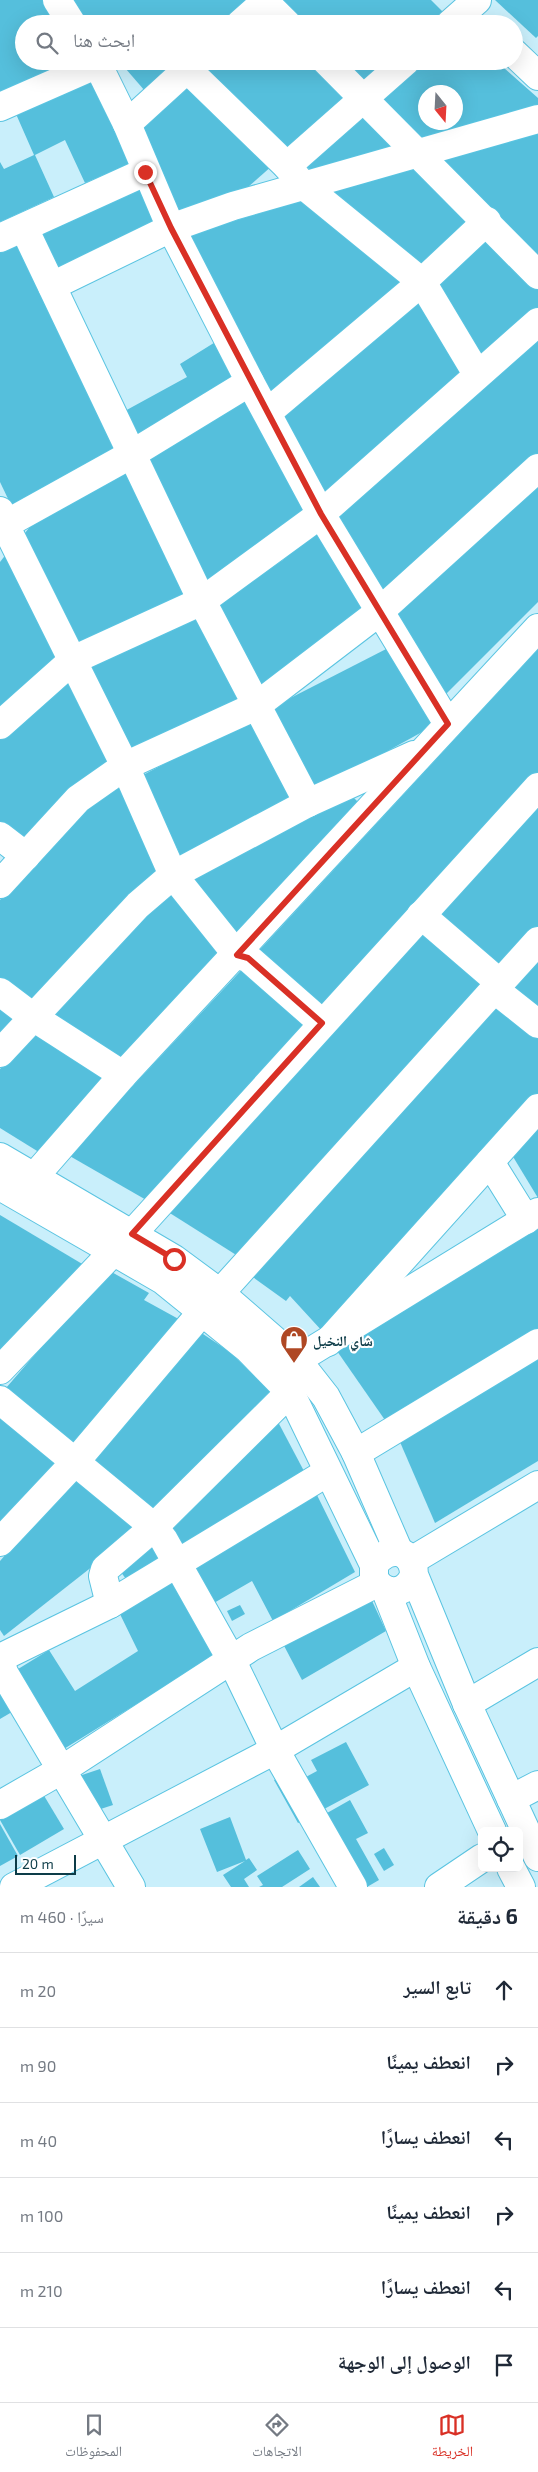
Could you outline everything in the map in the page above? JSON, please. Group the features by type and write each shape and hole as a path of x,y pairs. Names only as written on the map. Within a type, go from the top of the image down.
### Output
{"street":[{"path":"57,0 66,15"},
{"path":"250,15 265,1 278,15"},
{"path":"0,107 82,70"},
{"path":"100,70 127,124 145,172 171,228 250,382 268,412 321,514 448,724"},
{"path":"127,124 186,70"},
{"path":"197,70 295,176 422,282 477,374"},
{"path":"335,70 538,275"},
{"path":"295,176 364,98 396,70"},
{"path":"52,286 171,228 233,206 295,176 419,154 538,119"},
{"path":"145,172 12,233 52,286 202,601 308,803"},
{"path":"268,412 422,282 487,222"},
{"path":"0,725 72,660 202,601 321,514 538,322"},
{"path":"250,382 132,454 4,527 125,766 173,875 237,955 248,958 322,1023"},
{"path":"0,884 78,799 125,766 256,706 379,612 538,468"},
{"path":"34,1177 123,1075 237,955 538,628"},
{"path":"0,1053 138,905 173,875 308,803 424,751"},
{"path":"0,1370 122,1243 538,787"},
{"path":"0,836 26,856"},
{"path":"421,915 538,1024"},
{"path":"0,1542 76,1461 211,1303 538,941"},
{"path":"0,992 33,1017 123,1075"},
{"path":"328,1342 538,1108"},
{"path":"0,1157 34,1177 122,1243"},
{"path":"297,1360 532,1216 490,1162"},
{"path":"0,1186 122,1243 174,1259 247,1348 290,1392 379,1579 416,1667 490,1827"},
{"path":"211,1303 297,1360 326,1397 356,1453 408,1563 467,1704 538,1858"},
{"path":"356,1453 538,1343"},
{"path":"110,1604 103,1576 105,1569 154,1527 290,1392"},
{"path":"0,1400 154,1527 232,1661 275,1750 353,1887"},
{"path":"131,1887 4,1673 0,1658 110,1604 328,1472"},
{"path":"408,1563 538,1485"},
{"path":"379,1579 384,1553 408,1563"},
{"path":"379,1579 392,1592 403,1589 408,1586 408,1563"},
{"path":"0,1805 62,1769 251,1647 379,1579"},
{"path":"467,1704 538,1662"},
{"path":"14,1887 275,1750 416,1667"},
{"path":"511,1799 538,1785"},
{"path":"439,1887 478,1861"},
{"path":"513,1872 521,1887"}],"building":[{"path":"0,0 51,0 58,15 15,15 15,70 51,70 0,94"},
{"path":"64,0 248,1 232,15 77,15"},
{"path":"283,0 431,0 445,14 292,15 280,3"},
{"path":"495,0 538,0 538,36 536,38 523,26 523,15 511,15"},
{"path":"127,70 169,70 145,91"},
{"path":"203,70 317,70 347,100 290,151"},
{"path":"348,70 382,70 364,86"},
{"path":"413,70 506,70 538,98 538,110 420,142 378,100"},
{"path":"94,77 131,163 85,183 65,140 35,155 54,197 0,222 0,162 4,169 34,155 16,114"},
{"path":"187,84 273,165 238,196 184,213 174,211 139,126"},
{"path":"362,114 397,150 319,178 304,164"},
{"path":"538,129 538,259 437,159"},
{"path":"414,167 470,222 418,270 333,191"},
{"path":"142,185 161,225 55,273 37,234"},
{"path":"313,197 405,281 269,395 185,236"},
{"path":"484,236 538,290 538,310 480,362 434,282"},
{"path":"20,240 121,454 11,505 0,482 0,250"},
{"path":"421,294 467,373 327,497 283,418"},
{"path":"538,334 538,456 380,598 331,518"},
{"path":"217,341 238,378 137,441 123,412 187,377 180,364"},
{"path":"249,399 312,511 206,584 146,461"},
{"path":"130,471 189,595 77,647 25,533 36,519"},
{"path":"538,478 538,602 444,696 389,612"},
{"path":"320,528 366,609 257,692 215,606 283,560"},
{"path":"7,553 56,658 0,711 0,562"},
{"path":"199,613 244,701 131,752 87,667"},
{"path":"392,646 433,726 313,792 267,710"},
{"path":"538,649 538,772 317,1013 254,956"},
{"path":"68,676 113,763 23,843 0,825 0,737"},
{"path":"254,717 296,801 182,859 143,775"},
{"path":"121,787 163,877 31,1005 0,979 0,900 83,806"},
{"path":"348,792 362,806 233,944 183,881"},
{"path":"538,798 538,927 497,973 429,915"},
{"path":"174,888 225,953 122,1066 47,1018 143,910"},
{"path":"425,923 490,982 241,1258 165,1210"},
{"path":"538,954 538,1016 506,990"},
{"path":"248,963 312,1021 148,1201 68,1155"},
{"path":"496,999 538,1033 538,1096 323,1332 290,1296 286,1301 250,1275"},
{"path":"0,1004 21,1019 0,1041"},
{"path":"37,1031 113,1076 42,1154 0,1128 0,1069"},
{"path":"538,1125 538,1198 512,1155"},
{"path":"0,1215 89,1268 0,1368"},
{"path":"538,1226 538,1329 387,1423 337,1351"},
{"path":"108,1270 149,1293 144,1300 184,1322 75,1448 6,1388"},
{"path":"200,1332 230,1352 274,1395 155,1515 89,1459"},
{"path":"538,1356 538,1461 435,1523 400,1442"},
{"path":"0,1414 59,1461 0,1528"},
{"path":"277,1420 305,1473 182,1553 167,1529"},
{"path":"75,1475 140,1529 4,1636 0,1630 0,1561"},
{"path":"315,1491 355,1572 273,1621 252,1581 207,1607 186,1568"},
{"path":"155,1540 168,1562 131,1586 118,1568"},
{"path":"175,1574 219,1653 59,1752 10,1674 49,1650 75,1691 138,1651 118,1610"},
{"path":"367,1590 386,1631 302,1680 281,1640"},
{"path":"240,1605 245,1614 232,1621 227,1611"},
{"path":"0,1679 17,1709 0,1719"},
{"path":"346,1742 369,1785 298,1823 274,1780 285,1774 291,1785 317,1771 311,1760"},
{"path":"100,1769 113,1805 76,1817 64,1781"},
{"path":"43,1794 64,1829 20,1855 0,1820"},
{"path":"350,1800 368,1833 356,1839 379,1880 367,1887 343,1887 320,1817"},
{"path":"230,1817 246,1860 249,1858 257,1870 244,1879 249,1887 231,1887 223,1875 245,1861 217,1872 200,1829"},
{"path":"0,1824 18,1856 0,1866"},
{"path":"384,1848 394,1865 384,1871 374,1854"},
{"path":"298,1850 310,1869 282,1887 259,1887 263,1885 257,1876"},
{"path":"313,1877 320,1887 299,1887"}],"place":[{"name":"شاي النخيل","path":"294,1364"}],"route":[{"path":"145,172 171,228 250,382 268,412 321,514 448,724 237,955 248,958 322,1023 132,1234 174,1259"}]}
